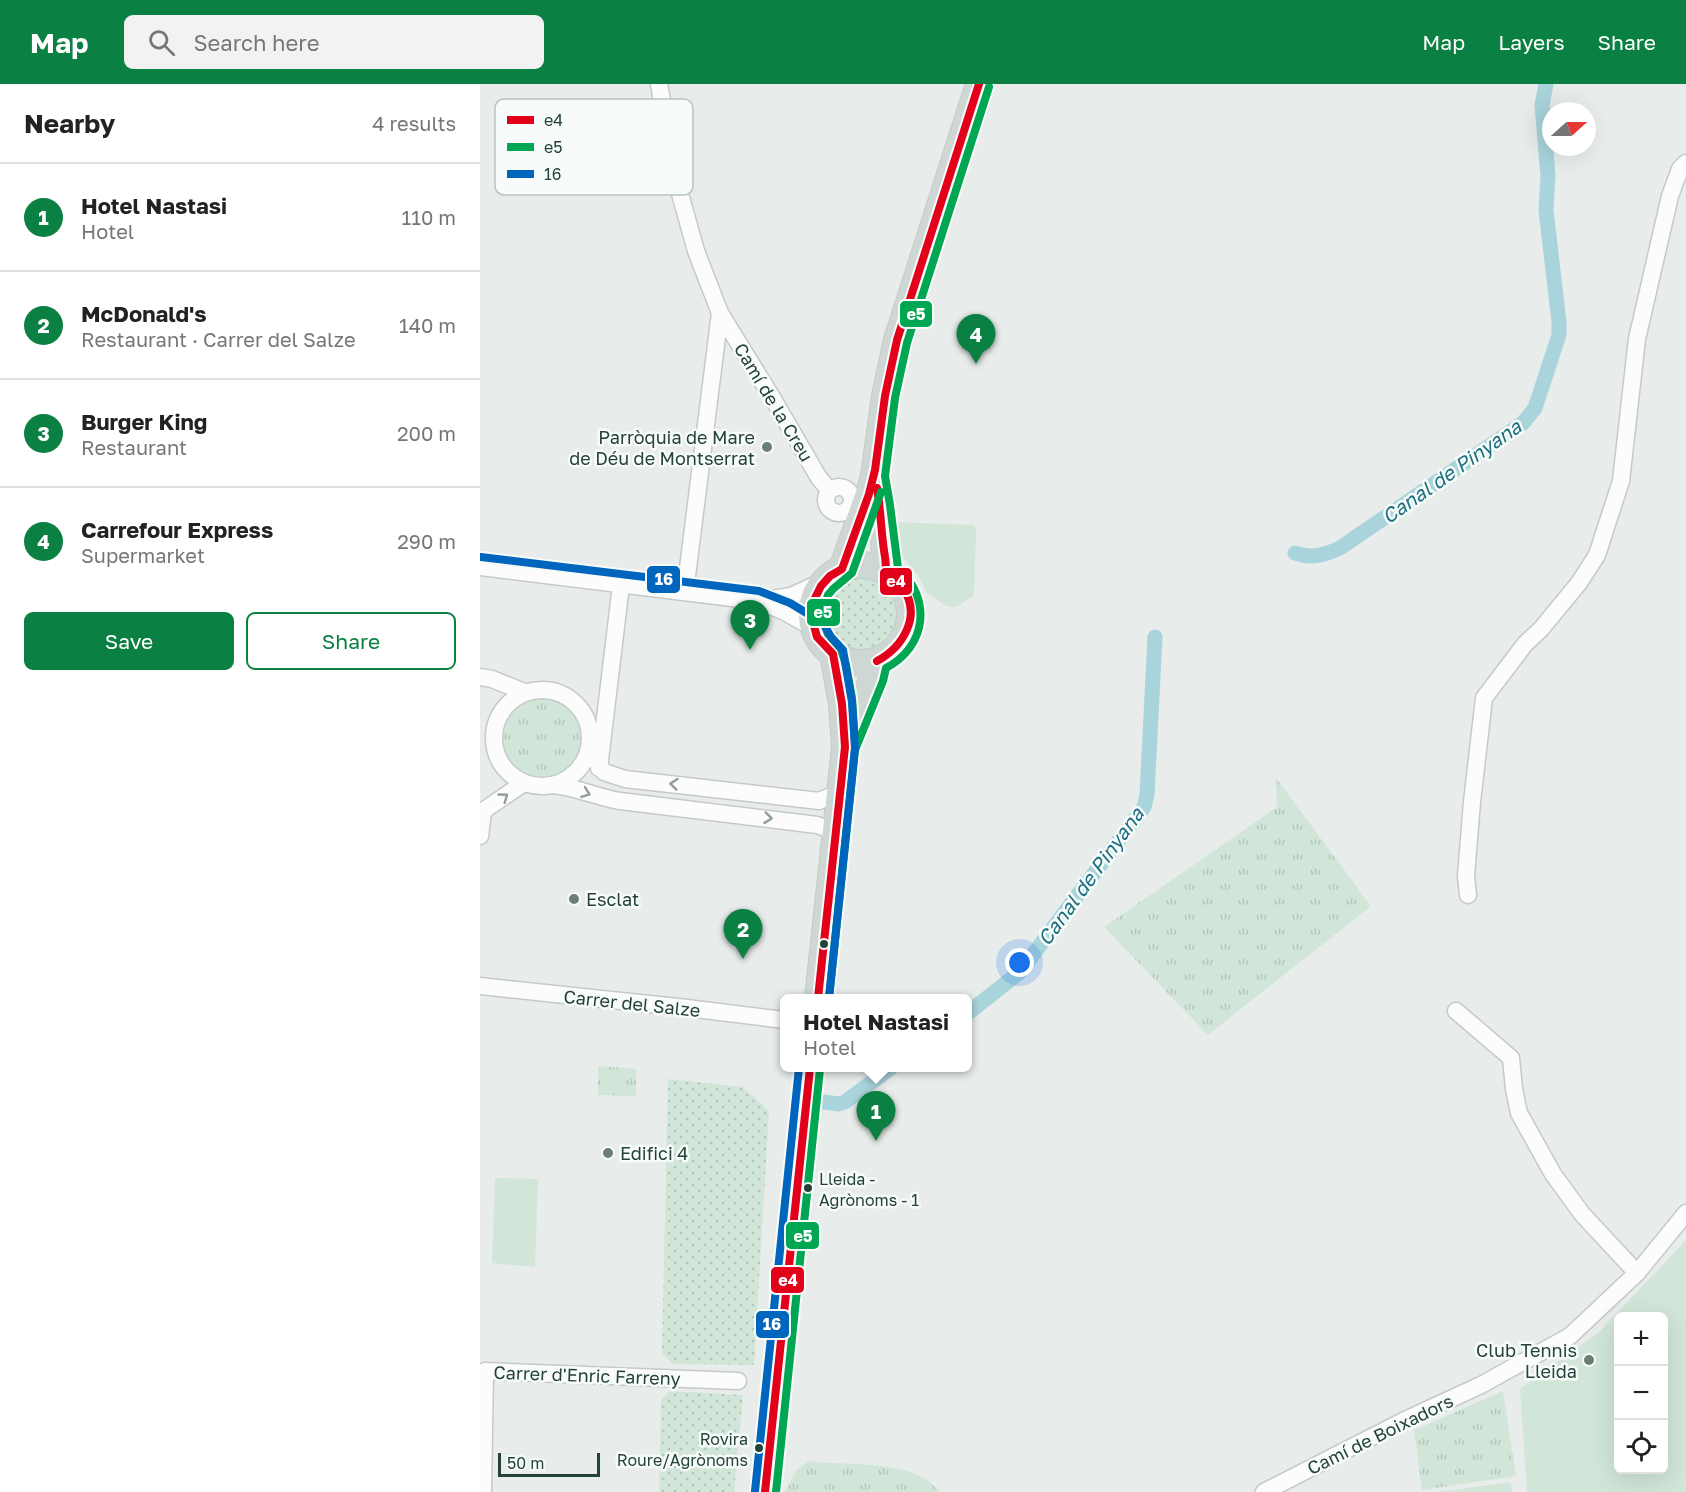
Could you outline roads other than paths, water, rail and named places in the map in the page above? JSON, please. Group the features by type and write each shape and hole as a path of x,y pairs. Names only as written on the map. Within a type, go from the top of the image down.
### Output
{"main road":[{"path":"834,575 849,566 873,567 888,573 906,594 910,609 907,633 898,647 885,658 862,664 847,661 832,654 822,643 815,629 812,615 814,600 834,575 870,494 885,396 897,340 979,84"},
{"path":"874,476 888,573"},
{"path":"819,994 845,747 842,704 832,654"},
{"path":"845,747 873,677 877,661"},
{"path":"765,1492 810,1072"}],"street":[{"name":"Camí de la Creu","path":"659,84 662,99"},
{"path":"1468,895 1466,876 1484,698 1525,644 1541,629 1580,583 1597,555 1621,481 1637,339 1670,196 1680,169 1686,163"},
{"name":"Camí de la Creu","path":"680,195 696,251 720,313 819,478 830,491"},
{"name":"Camí de la Creu","path":"685,592 720,313"},
{"path":"715,352 729,346 740,345"},
{"path":"480,567 757,601 785,612 815,629"},
{"path":"757,601 791,596 834,575"},
{"path":"599,768 621,585"},
{"path":"480,677 492,679 524,692"},
{"path":"552,785 564,781 584,763 589,751 591,735 587,720 580,707 568,697 554,691 539,689 524,692 510,701 500,714 494,729 494,746 500,761 510,774 524,783 538,786 569,786 597,797 614,800 817,825 826,828 835,837"},
{"path":"589,751 603,772 625,779 819,801 840,789"},
{"path":"480,836 482,812 524,783"},
{"path":"705,810 713,794 712,789"},
{"name":"Carrer del Salze","path":"480,986 780,1020"},
{"path":"1456,1011 1511,1058 1519,1113 1554,1174 1582,1214 1637,1273"},
{"name":"Camí de Boixadors","path":"1264,1492 1403,1421 1481,1385 1570,1336 1637,1273 1686,1214"},
{"name":"Carrer d'Enric Farreny","path":"483,1492 485,1371 738,1381"}],"waterway":[{"name":"Canal de Pinyana","path":"1295,553 1307,556 1318,555 1340,548 1523,423 1535,408 1559,335 1546,210 1548,176 1542,105 1546,84"},
{"name":"Canal de Pinyana","path":"972,1010 1020,972 1144,807 1147,795 1155,637"},
{"name":"Canal de Pinyana","path":"823,1102 839,1104 845,1102 886,1072"}],"place":[{"name":"Carrefour Express","path":"976,364"},
{"name":"Parròquia de Mare de Déu de Montserrat","path":"767,447"},
{"name":"Burger King","path":"750,650"},
{"name":"Esclat","path":"574,899"},
{"name":"McDonald's","path":"743,959"},
{"name":"Hotel Nastasi","path":"876,1141"},
{"name":"Edifici 4","path":"608,1153"},
{"name":"Lleida - Agrònoms - 1","path":"808,1188"},
{"name":"Club Tennis Lleida","path":"1589,1360"},
{"name":"Rovira Roure/Agrònoms","path":"759,1448"}]}
